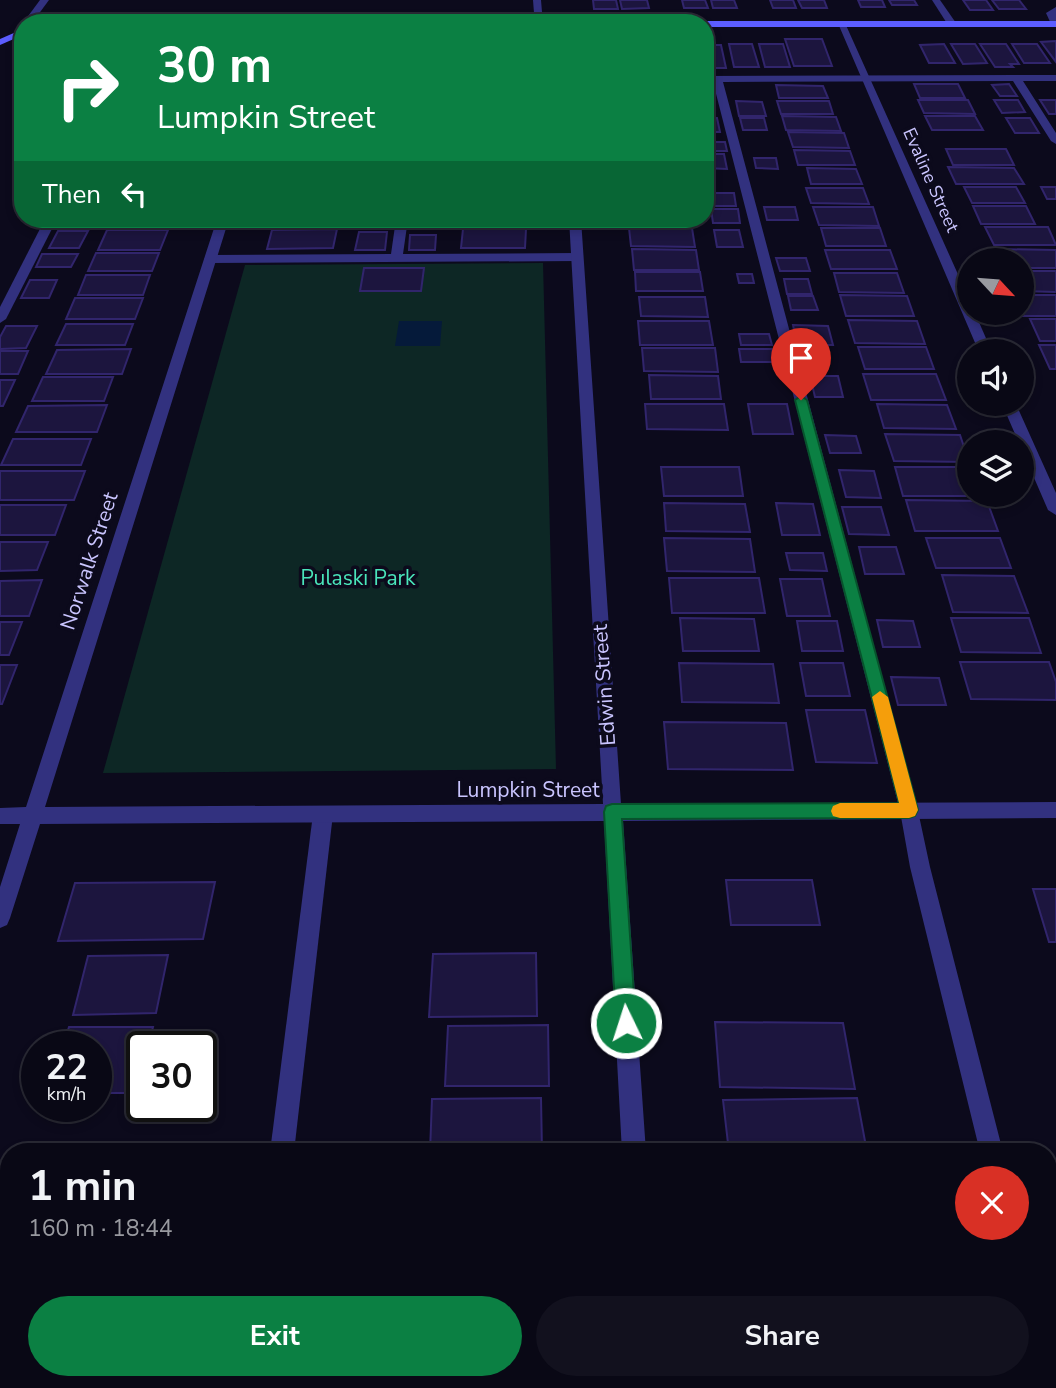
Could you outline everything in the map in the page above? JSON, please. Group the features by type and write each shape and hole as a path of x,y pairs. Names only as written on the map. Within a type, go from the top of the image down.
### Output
{"street":[{"path":"34,14 45,0"},
{"path":"936,0 951,23"},
{"path":"714,24 1056,24 1050,13 1056,10"},
{"name":"Evaline Street","path":"840,23 980,339"},
{"path":"714,79 1056,78"},
{"path":"1017,79 1056,141"},
{"path":"714,90 909,810 920,867 990,1143"},
{"path":"0,319 46,228"},
{"name":"Norwalk Street","path":"0,918 220,228"},
{"path":"397,258 401,228"},
{"name":"Edwin Street","path":"575,228 633,1143"},
{"path":"210,259 577,257"},
{"path":"1014,416 1056,509"},
{"name":"Lumpkin Street","path":"0,816 1056,810"},
{"path":"283,1143 323,814"}],"green space":[{"name":"Pulaski Park","path":"543,263 556,769 103,773 245,265"}],"water":[{"path":"399,321 442,321 440,346 395,346"}],"building":[{"path":"593,0 616,0 618,9 594,9"},
{"path":"620,0 647,0 649,8 622,9"},
{"path":"682,0 705,0 708,8 684,8"},
{"path":"711,0 734,0 737,8 713,8"},
{"path":"770,0 793,0 796,8 773,8"},
{"path":"798,0 824,0 827,8 802,8"},
{"path":"858,0 882,0 885,7 861,7"},
{"path":"889,0 914,0 917,5 892,5"},
{"path":"963,0 986,0 993,10 970,10"},
{"path":"992,0 1019,0 1026,9 999,9"},
{"path":"785,39 822,39 832,66 794,66"},
{"path":"1056,41 1056,62 1041,42"},
{"path":"729,44 752,44 759,67 734,67"},
{"path":"759,44 783,44 790,67 765,67"},
{"path":"944,44 955,63 929,63 920,45"},
{"path":"951,44 975,44 987,63 963,64"},
{"path":"980,44 1006,44 1019,64 1010,64 1013,67 995,67"},
{"path":"1012,44 1037,44 1050,63 1024,63"},
{"path":"714,45 721,45 726,68 714,68"},
{"path":"914,84 958,84 965,98 920,98"},
{"path":"1009,84 1017,96 1000,96 992,85"},
{"path":"776,85 823,86 828,98 779,98"},
{"path":"918,100 968,100 975,114 924,113"},
{"path":"994,100 1018,100 1025,112 1002,113"},
{"path":"1040,100 1056,100 1056,114 1049,114"},
{"path":"736,101 762,102 766,116 739,116"},
{"path":"777,101 829,101 833,114 781,114"},
{"path":"782,116 836,117 841,131 786,130"},
{"path":"925,116 975,116 983,130 932,130"},
{"path":"714,118 717,118 720,132 714,132"},
{"path":"740,118 764,118 767,130 743,130"},
{"path":"1006,118 1030,118 1039,133 1015,133"},
{"path":"788,132 844,133 849,148 793,147"},
{"path":"714,142 725,142 727,151 714,151"},
{"path":"946,149 1006,149 1014,165 953,165"},
{"path":"794,150 850,151 855,165 798,165"},
{"path":"714,154 724,154 727,169 714,168"},
{"path":"754,158 776,158 778,169 756,168"},
{"path":"948,167 1014,168 1024,184 956,184"},
{"path":"807,168 856,169 862,184 811,184"},
{"path":"964,187 1016,187 1025,203 972,203"},
{"path":"1041,187 1056,187 1056,199 1047,199"},
{"path":"806,188 863,188 869,204 811,203"},
{"path":"714,193 734,193 736,206 714,206"},
{"path":"973,206 1026,206 1035,224 981,224"},
{"path":"764,207 795,207 798,220 767,220"},
{"path":"813,207 873,207 879,226 819,225"},
{"path":"714,209 738,209 740,223 714,223"},
{"path":"985,227 1048,227 1056,245 994,245"},
{"path":"629,228 692,228 695,247 631,246"},
{"path":"821,228 880,228 886,246 826,246"},
{"path":"337,229 333,248 267,249 272,230"},
{"path":"463,229 526,229 525,248 461,248"},
{"path":"107,230 168,230 160,250 98,250"},
{"path":"714,230 739,230 743,247 717,247"},
{"path":"58,231 88,231 79,248 49,248"},
{"path":"359,232 387,232 385,250 355,250"},
{"path":"410,235 436,235 435,250 409,250"},
{"path":"632,249 696,250 699,270 634,270"},
{"path":"825,250 890,250 897,269 831,269"},
{"path":"1034,250 1056,250 1056,268 1034,268"},
{"path":"96,253 159,253 152,271 88,271"},
{"path":"42,254 78,254 71,267 36,267"},
{"path":"776,258 806,258 810,271 780,271"},
{"path":"364,268 424,268 421,291 360,291"},
{"path":"1034,271 1056,271 1056,292 1034,291"},
{"path":"635,272 700,272 703,291 636,291"},
{"path":"834,273 897,273 904,293 839,292"},
{"path":"737,274 752,274 754,283 739,283"},
{"path":"86,275 150,275 143,295 78,295"},
{"path":"784,279 808,279 812,294 787,294"},
{"path":"30,280 57,280 49,298 21,298"},
{"path":"840,295 907,296 914,316 846,316"},
{"path":"1034,295 1056,295 1056,316 1034,316"},
{"path":"788,296 813,296 818,310 791,310"},
{"path":"639,297 705,297 708,317 641,316"},
{"path":"75,298 143,298 135,319 66,319"},
{"path":"1034,319 1056,319 1056,341 1040,341 1033,326"},
{"path":"848,320 917,321 925,344 855,343"},
{"path":"638,321 709,321 713,345 640,345"},
{"path":"66,324 133,324 125,345 56,345"},
{"path":"793,325 828,326 833,345 797,345"},
{"path":"6,326 37,326 26,348 0,349 0,337"},
{"path":"739,334 769,334 772,345 741,345"},
{"path":"1039,345 1056,345 1056,369 1050,369"},
{"path":"858,347 926,347 934,369 865,369"},
{"path":"642,348 715,348 718,372 644,371"},
{"path":"131,349 122,374 46,374 57,350"},
{"path":"739,349 772,349 775,362 741,362"},
{"path":"0,351 28,351 18,374 0,374"},
{"path":"863,374 936,374 946,400 871,400"},
{"path":"649,375 718,376 721,399 651,399"},
{"path":"810,376 838,376 843,397 815,397"},
{"path":"43,377 113,377 104,401 32,401"},
{"path":"0,380 15,380 3,406 0,406"},
{"path":"645,404 724,404 728,430 647,429"},
{"path":"748,404 787,404 793,434 753,434"},
{"path":"877,404 947,405 956,429 884,428"},
{"path":"107,405 97,432 16,432 28,406"},
{"path":"885,434 957,435 957,462 894,461"},
{"path":"825,435 856,436 861,453 830,453"},
{"path":"13,439 91,439 81,465 1,465"},
{"path":"661,467 739,467 743,496 664,496"},
{"path":"895,467 957,467 957,496 903,496"},
{"path":"839,470 874,471 881,498 846,497"},
{"path":"0,471 85,471 74,500 0,500"},
{"path":"906,500 957,501 957,507 989,507 998,531 915,531"},
{"path":"664,503 745,504 750,532 666,531"},
{"path":"776,503 813,504 820,535 782,535"},
{"path":"0,505 66,505 55,535 0,535"},
{"path":"842,507 881,507 889,535 849,534"},
{"path":"664,538 750,539 755,572 667,571"},
{"path":"926,538 1000,538 1011,568 936,568"},
{"path":"0,542 48,542 37,570 0,571"},
{"path":"859,547 896,547 904,574 865,574"},
{"path":"786,553 823,553 827,571 790,570"},
{"path":"942,575 1014,576 1028,613 953,612"},
{"path":"669,578 759,578 765,613 672,613"},
{"path":"780,579 822,579 830,616 787,616"},
{"path":"42,580 29,616 0,616 0,581"},
{"path":"680,618 754,619 759,651 683,651"},
{"path":"951,618 1029,618 1041,653 961,652"},
{"path":"877,620 913,621 920,647 883,647"},
{"path":"797,621 837,621 843,651 802,651"},
{"path":"0,622 22,622 9,655 0,655"},
{"path":"960,662 1049,662 1056,682 1056,700 971,699"},
{"path":"679,663 773,664 779,703 682,702"},
{"path":"800,663 843,663 850,696 806,696"},
{"path":"0,665 17,665 2,704 0,704"},
{"path":"891,677 939,678 946,705 898,705"},
{"path":"806,710 865,710 877,763 816,762"},
{"path":"664,722 786,723 793,770 668,769"},
{"path":"726,880 812,880 820,925 731,925"},
{"path":"215,882 203,939 58,941 75,883"},
{"path":"1033,889 1056,889 1056,942 1049,942"},
{"path":"536,953 537,1016 429,1017 433,954"},
{"path":"168,955 156,1013 73,1015 88,956"},
{"path":"715,1022 843,1023 855,1089 720,1087"},
{"path":"548,1025 549,1086 445,1086 448,1026"},
{"path":"69,1027 153,1027 152,1031 126,1031 126,1093 112,1093 112,1031 68,1031"},
{"path":"541,1098 542,1143 430,1143 432,1099"},
{"path":"857,1098 865,1143 728,1143 723,1100"}],"slow traffic":[{"path":"840,811 909,810 880,697"}],"route":[{"path":"626,1023 612,812 909,810 801,400"}]}
